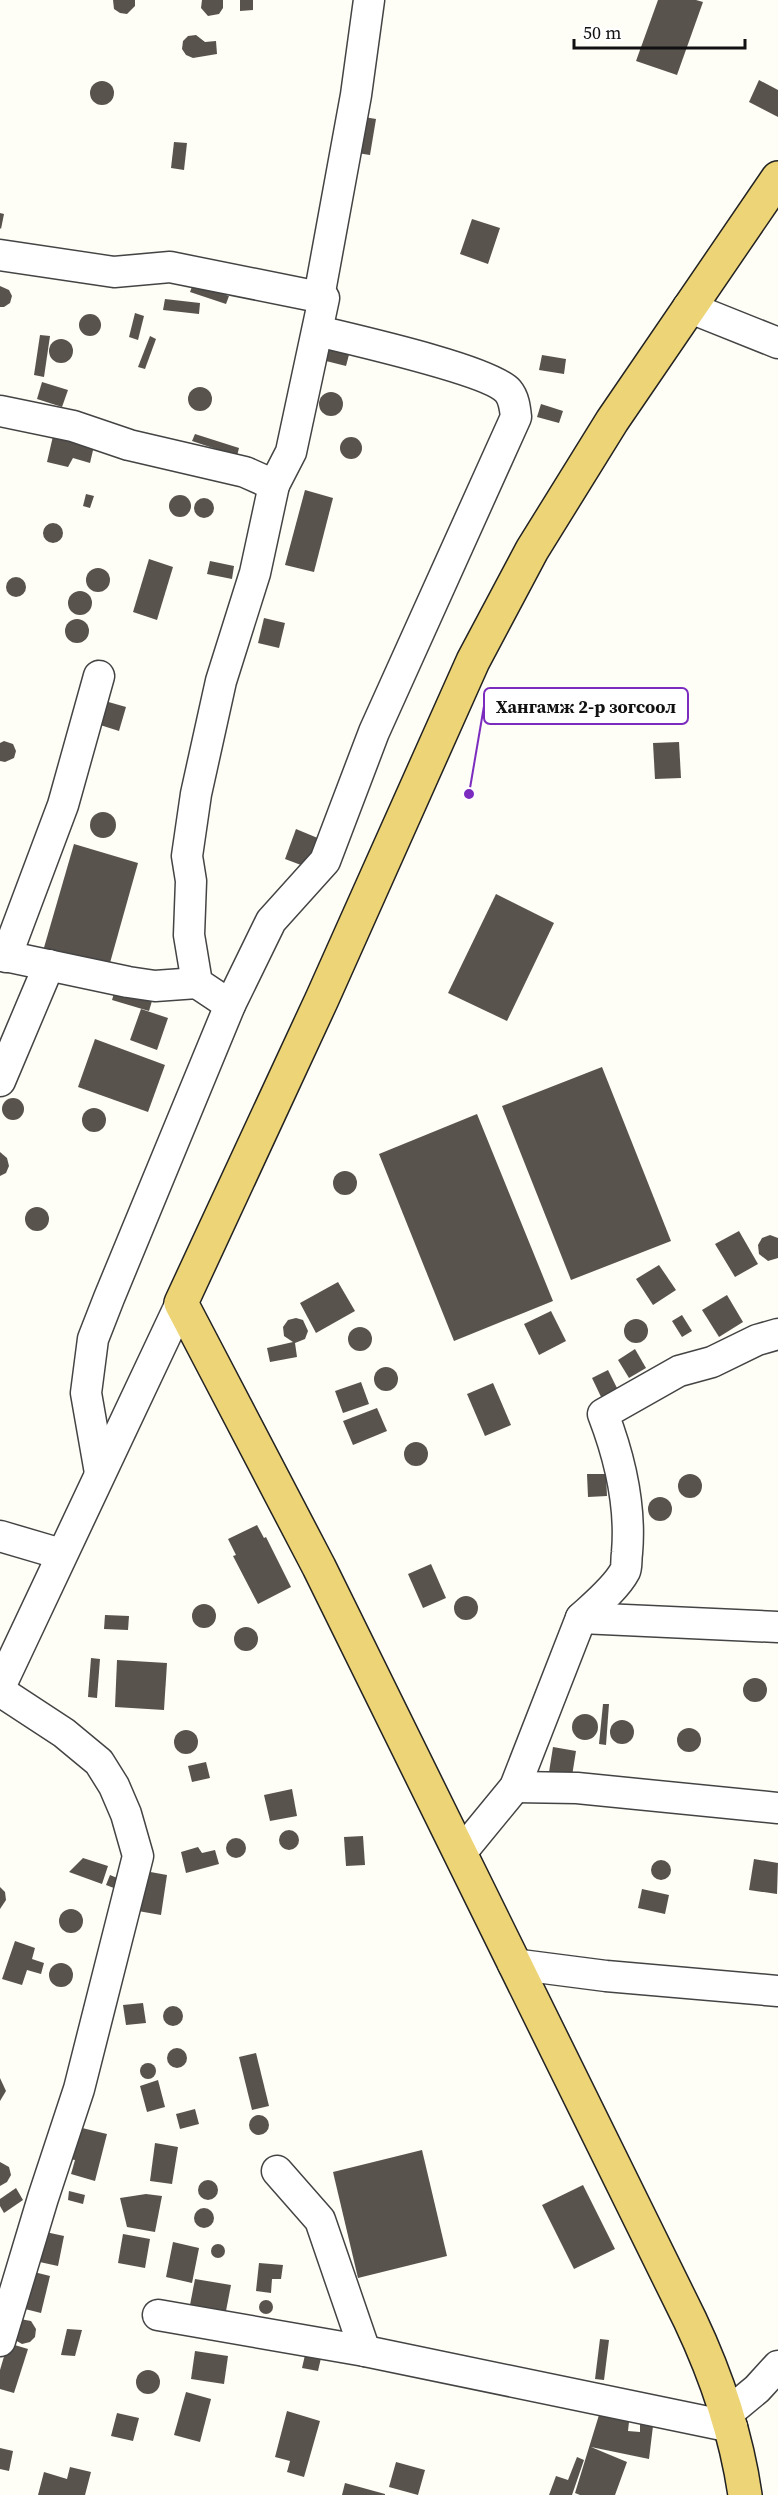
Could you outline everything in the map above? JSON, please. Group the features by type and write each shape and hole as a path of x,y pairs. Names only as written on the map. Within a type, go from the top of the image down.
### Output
{"main road":[{"path":"745,2495 730,2420 690,2320 319,1567 181,1303 317,1010 473,661 532,550 612,421 778,178"}],"street":[{"path":"319,297 356,95 369,0"},
{"path":"0,255 114,272 170,267 324,298 291,452 274,485 255,573 221,681 196,794 187,856 191,881 189,935 197,983"},
{"path":"688,307 778,343"},
{"path":"100,1473 86,1393 93,1339 230,1005 272,921 325,861 374,732 516,417 514,402 507,389 483,377 387,347 318,331"},
{"path":"0,411 72,426 129,445 245,472 274,485"},
{"path":"99,676 63,805 3,956 155,986 197,983 230,1005"},
{"path":"0,1081 49,965"},
{"path":"0,2341 79,2089 138,1856 126,1814 114,1786 99,1762 64,1733 0,1689 61,1554 181,1303"},
{"path":"460,1854 515,1787 581,1618 600,1601 625,1570 629,1530 625,1496 610,1432 603,1414 679,1371 712,1362 757,1340 778,1334"},
{"path":"0,1536 61,1554"},
{"path":"581,1618 778,1627"},
{"path":"515,1787 578,1788 778,1808"},
{"path":"513,1964 606,1976 778,1991"},
{"path":"278,2171 320,2220 365,2351"},
{"path":"158,2315 365,2351 730,2420 778,2366"}],"building":[{"path":"113,0 135,0 135,6 127,14 120,13 114,9"},
{"path":"202,0 223,0 223,8 219,14 208,16 201,8"},
{"path":"240,0 253,0 253,10 240,11"},
{"path":"658,0 703,2 677,75 636,61"},
{"path":"196,35 205,42 216,41 217,54 193,58 186,55 182,49 183,41 188,36"},
{"path":"759,80 778,90 778,117 749,102"},
{"path":"102,81 110,85 114,93 110,101 102,105 94,101 90,93 94,85"},
{"path":"364,117 376,119 370,155 357,153"},
{"path":"174,142 187,143 184,170 171,168"},
{"path":"0,213 4,214 1,229 0,228"},
{"path":"472,219 500,228 488,264 460,254"},
{"path":"193,284 229,296 226,304 190,292"},
{"path":"0,286 9,290 12,296 10,303 4,307 0,307"},
{"path":"165,299 200,303 199,314 163,310"},
{"path":"135,313 144,316 138,340 129,337"},
{"path":"86,314 94,314 101,321 101,329 94,336 86,336 79,329 79,321"},
{"path":"40,335 50,336 44,377 34,375"},
{"path":"150,336 156,339 145,369 138,367"},
{"path":"61,339 69,343 73,351 69,359 61,363 53,359 49,351 53,343"},
{"path":"330,346 350,351 346,366 326,361"},
{"path":"542,355 566,359 564,374 539,370"},
{"path":"42,382 68,390 62,407 37,399"},
{"path":"195,387 205,387 212,394 212,404 205,411 195,411 188,404 188,394"},
{"path":"326,392 336,392 343,399 343,409 336,416 326,416 319,409 319,399"},
{"path":"541,404 563,411 559,423 537,417"},
{"path":"195,434 239,448 237,456 192,441"},
{"path":"53,436 94,446 90,463 73,458 68,467 47,462"},
{"path":"351,437 361,444 362,448 355,458 351,459 341,452 340,448 347,438"},
{"path":"305,490 333,498 314,572 285,565"},
{"path":"86,494 94,496 90,508 83,506"},
{"path":"180,495 190,502 191,506 184,516 180,517 170,510 169,506 176,496"},
{"path":"200,498 208,498 214,504 214,512 208,518 200,518 194,512 194,504"},
{"path":"49,523 57,523 63,529 63,537 57,543 49,543 43,537 43,529"},
{"path":"149,559 173,567 157,620 133,612"},
{"path":"210,561 234,566 232,579 207,574"},
{"path":"93,568 103,568 110,575 110,585 103,592 93,592 86,585 86,575"},
{"path":"12,577 20,577 26,583 26,591 20,597 12,597 6,591 6,583"},
{"path":"80,591 89,594 92,603 89,612 80,615 71,612 68,603 71,594"},
{"path":"264,618 285,623 279,648 258,643"},
{"path":"72,619 82,619 89,626 89,636 82,643 72,643 65,636 65,626"},
{"path":"105,701 126,707 119,731 97,724"},
{"path":"4,741 13,744 16,751 14,758 5,762 0,761 0,743"},
{"path":"679,742 681,778 655,779 653,743"},
{"path":"103,812 112,816 116,825 112,834 103,838 94,834 90,825 94,816"},
{"path":"296,829 320,839 309,868 285,859"},
{"path":"74,844 138,863 108,970 43,951"},
{"path":"496,894 554,923 507,1021 448,993"},
{"path":"115,990 152,1001 149,1011 112,1000"},
{"path":"141,1009 168,1018 157,1050 130,1040"},
{"path":"95,1039 165,1065 148,1112 78,1087"},
{"path":"602,1067 671,1241 571,1280 502,1106"},
{"path":"13,1098 23,1105 24,1109 17,1119 13,1120 3,1113 2,1109 9,1099"},
{"path":"94,1108 103,1111 106,1120 103,1129 94,1132 85,1129 82,1120 85,1111"},
{"path":"477,1114 553,1301 454,1341 379,1154"},
{"path":"0,1152 7,1158 9,1166 6,1173 0,1176"},
{"path":"340,1171 350,1171 357,1178 357,1188 350,1195 340,1195 333,1188 333,1178"},
{"path":"32,1207 42,1207 49,1214 49,1224 42,1231 32,1231 25,1224 25,1214"},
{"path":"739,1231 758,1264 735,1277 715,1244"},
{"path":"770,1235 778,1238 778,1258 768,1261 759,1254 758,1245 762,1238"},
{"path":"659,1265 676,1290 653,1305 636,1279"},
{"path":"338,1282 355,1311 316,1333 300,1303"},
{"path":"727,1295 743,1322 719,1337 702,1310"},
{"path":"551,1311 566,1341 539,1355 524,1324"},
{"path":"682,1315 692,1331 682,1337 672,1321"},
{"path":"296,1318 303,1320 308,1331 305,1339 295,1343 297,1357 270,1362 267,1348 293,1342 284,1336 283,1327 288,1320"},
{"path":"631,1319 641,1319 648,1326 648,1336 641,1343 631,1343 624,1336 624,1326"},
{"path":"360,1327 369,1330 372,1339 369,1348 360,1351 351,1348 348,1339 351,1330"},
{"path":"635,1349 646,1368 629,1378 618,1360"},
{"path":"381,1367 391,1367 398,1374 398,1384 391,1391 381,1391 374,1384 374,1374"},
{"path":"608,1370 619,1392 603,1401 592,1378"},
{"path":"361,1382 369,1404 343,1413 335,1391"},
{"path":"493,1383 511,1425 485,1436 467,1394"},
{"path":"377,1408 387,1431 353,1445 343,1421"},
{"path":"411,1442 421,1442 428,1449 428,1459 421,1466 411,1466 404,1459 404,1449"},
{"path":"587,1474 606,1474 607,1496 588,1497"},
{"path":"690,1474 699,1477 702,1486 699,1495 690,1498 681,1495 678,1486 681,1477"},
{"path":"655,1497 665,1497 672,1504 672,1514 665,1521 655,1521 648,1514 648,1504"},
{"path":"257,1525 264,1538 266,1537 291,1587 258,1604 233,1556 236,1555 228,1539"},
{"path":"431,1564 446,1598 423,1608 408,1574"},
{"path":"466,1596 475,1599 478,1608 475,1617 466,1620 457,1617 454,1608 457,1599"},
{"path":"204,1604 213,1607 216,1616 213,1625 204,1628 195,1625 192,1616 195,1607"},
{"path":"105,1615 129,1616 128,1630 104,1629"},
{"path":"241,1627 251,1627 258,1634 258,1644 251,1651 241,1651 234,1644 234,1634"},
{"path":"91,1658 100,1659 97,1698 88,1697"},
{"path":"117,1660 167,1663 164,1710 115,1707"},
{"path":"750,1678 760,1678 767,1685 767,1695 760,1702 750,1702 743,1695 743,1685"},
{"path":"603,1704 609,1704 606,1745 599,1744"},
{"path":"585,1714 594,1718 598,1727 594,1736 585,1740 576,1736 572,1727 576,1718"},
{"path":"617,1720 627,1720 634,1727 634,1737 627,1744 617,1744 610,1737 610,1727"},
{"path":"684,1728 694,1728 701,1735 701,1745 694,1752 684,1752 677,1745 677,1735"},
{"path":"181,1730 191,1730 198,1737 198,1747 191,1754 181,1754 174,1747 174,1737"},
{"path":"553,1747 576,1751 572,1776 549,1772"},
{"path":"206,1762 210,1778 192,1782 188,1766"},
{"path":"292,1789 297,1816 270,1821 264,1795"},
{"path":"289,1830 296,1833 299,1840 296,1847 289,1850 282,1847 279,1840 282,1833"},
{"path":"363,1836 365,1865 346,1866 344,1837"},
{"path":"236,1838 243,1841 246,1848 243,1855 236,1858 229,1855 226,1848 229,1841"},
{"path":"198,1847 202,1853 215,1850 219,1864 186,1873 181,1852"},
{"path":"83,1858 108,1866 102,1884 69,1872"},
{"path":"754,1859 778,1863 777,1894 749,1890"},
{"path":"661,1860 668,1863 671,1870 668,1877 661,1880 654,1877 651,1870 654,1863"},
{"path":"145,1871 167,1875 161,1915 138,1911"},
{"path":"110,1875 122,1880 119,1890 106,1885"},
{"path":"0,1887 5,1892 6,1900 0,1909"},
{"path":"642,1889 669,1895 665,1914 638,1908"},
{"path":"66,1909 76,1909 83,1916 83,1926 76,1933 66,1933 59,1926 59,1916"},
{"path":"15,1941 35,1948 32,1959 44,1963 41,1974 27,1970 22,1985 2,1979"},
{"path":"56,1963 66,1963 73,1970 73,1980 66,1987 56,1987 49,1980 49,1970"},
{"path":"143,2003 146,2023 126,2025 123,2005"},
{"path":"173,2006 180,2009 183,2016 180,2023 173,2026 166,2023 163,2016 166,2009"},
{"path":"177,2048 184,2051 187,2058 184,2065 177,2068 170,2065 167,2058 170,2051"},
{"path":"256,2053 269,2106 252,2110 239,2057"},
{"path":"148,2063 156,2071 148,2079 140,2071"},
{"path":"0,2078 6,2091 0,2101"},
{"path":"158,2080 165,2107 147,2112 140,2086"},
{"path":"195,2109 199,2124 180,2129 176,2114"},
{"path":"259,2115 266,2118 269,2125 266,2132 259,2135 252,2132 249,2125 252,2118"},
{"path":"78,2127 107,2134 95,2181 71,2174 75,2160 70,2159"},
{"path":"155,2143 178,2147 172,2184 150,2181"},
{"path":"422,2150 447,2256 358,2278 333,2172"},
{"path":"0,2162 9,2167 11,2175 7,2182 0,2186"},
{"path":"208,2180 215,2183 218,2190 215,2197 208,2200 201,2197 198,2190 201,2183"},
{"path":"583,2185 615,2249 574,2269 542,2205"},
{"path":"16,2188 23,2200 4,2213 0,2206 0,2199"},
{"path":"69,2191 85,2195 83,2204 68,2200"},
{"path":"146,2194 162,2196 155,2232 127,2227 120,2198"},
{"path":"204,2208 211,2211 214,2218 211,2225 204,2228 197,2225 194,2218 197,2211"},
{"path":"41,2231 64,2236 58,2266 35,2261"},
{"path":"123,2234 150,2239 145,2268 118,2263"},
{"path":"173,2242 199,2248 192,2283 166,2277"},
{"path":"215,2244 221,2244 225,2251 221,2258 215,2258 211,2254 211,2248"},
{"path":"259,2263 283,2265 281,2279 272,2279 271,2293 256,2291"},
{"path":"26,2270 50,2276 41,2313 17,2307"},
{"path":"195,2279 231,2285 226,2311 190,2305"},
{"path":"263,2300 269,2300 273,2307 269,2314 263,2314 259,2310 259,2304"},
{"path":"20,2319 31,2321 36,2329 35,2337 30,2342 22,2344 15,2340"},
{"path":"67,2329 82,2330 75,2356 61,2355"},
{"path":"600,2339 609,2340 604,2380 595,2379"},
{"path":"8,2343 28,2349 14,2393 0,2389 0,2370"},
{"path":"195,2351 228,2356 224,2384 191,2379"},
{"path":"305,2355 321,2358 318,2371 302,2368"},
{"path":"143,2370 153,2370 160,2377 160,2387 153,2394 143,2394 136,2387 136,2377"},
{"path":"186,2392 211,2399 200,2442 174,2435"},
{"path":"287,2411 320,2421 304,2477 287,2472 290,2461 275,2457"},
{"path":"117,2413 139,2418 133,2441 111,2436"},
{"path":"599,2415 629,2422 628,2431 640,2432 640,2424 653,2426 649,2459 591,2447 627,2462 615,2495 580,2495 575,2493"},
{"path":"0,2448 13,2451 9,2471 0,2469"},
{"path":"577,2457 584,2460 572,2495 549,2495 556,2476 568,2480"},
{"path":"396,2462 425,2470 418,2495 389,2487"},
{"path":"70,2467 91,2472 85,2495 38,2495 44,2472 67,2479"},
{"path":"345,2483 385,2494 385,2495 342,2495"}],"place":[{"name":"Хангамж 2-р зогсоол","path":"469,794"}]}
